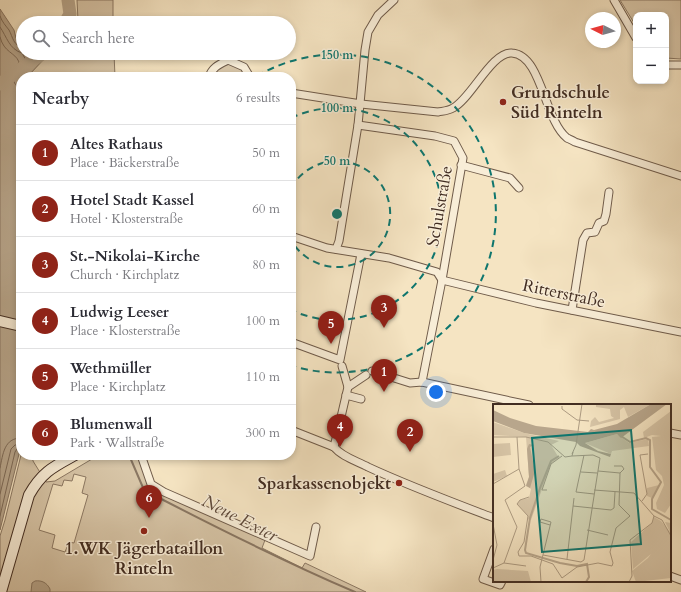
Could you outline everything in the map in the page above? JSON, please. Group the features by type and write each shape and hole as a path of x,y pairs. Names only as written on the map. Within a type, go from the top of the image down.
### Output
{"main road":[{"path":"0,321 16,325"},
{"path":"1,592 29,495 36,482 44,474 66,460"}],"street":[{"path":"336,249 339,241 349,189 361,104 365,50 368,32 378,15 394,0"},
{"path":"614,0 633,33"},
{"path":"296,94 361,104 438,112 446,111 452,109 461,102 493,63 501,56 510,52 520,54 532,66 552,115 561,131 567,138 575,142 681,176"},
{"path":"211,72 218,64 228,60 244,67 247,72"},
{"path":"669,65 681,66"},
{"name":"Schulstraße","path":"358,125 435,136 454,141 463,158 442,280 422,382"},
{"path":"462,165 510,178 519,188"},
{"path":"572,310 583,240 587,233 595,232 599,223 604,221 609,192"},
{"path":"296,238 327,248 389,258 437,272 442,280"},
{"path":"334,447 348,387 341,363 361,254"},
{"name":"Ritterstraße","path":"442,280 536,303 681,332"},
{"path":"296,344 341,363"},
{"path":"348,387 369,373 410,383 422,382 523,404"},
{"path":"346,395 361,399"},
{"path":"296,432 334,447 338,453 378,471 438,497 493,518"},
{"path":"671,433 681,435"},
{"path":"143,460 151,484 164,492 310,556 316,527"},
{"path":"493,552 483,579 500,585 502,582"},
{"path":"671,576 681,580"}],"shaded area":[{"path":"77,0 113,0 113,16 78,16"},
{"path":"620,0 681,0 681,59 669,58 669,12 633,12 633,21"},
{"path":"43,60 114,60 115,72 32,72"},
{"path":"232,63 243,72 215,72 221,65"},
{"path":"20,460 33,460 46,482 55,481 90,460 141,460 147,484 158,492 265,540 262,548 302,568 305,563 366,592 0,592 0,536","holes":["74,474 86,477 82,493 88,495 74,543 69,542 65,552 52,548 55,535 39,530 53,484 62,486 64,480 72,481"]}],"water":[{"path":"0,9 14,30 16,38 16,60 43,60 32,72 16,72 16,460 18,460 0,530"},
{"path":"35,581 40,581 46,584 50,589 50,592 31,592 32,583"}],"waterway":[{"path":"68,0 70,14 69,16"},
{"path":"17,72 33,60"},
{"path":"0,84 16,72"},
{"name":"Neue Exter","path":"131,460 144,490 248,543 355,592"}],"place":[{"name":"Grundschule Süd Rinteln","path":"503,102"},
{"name":"St.-Nikolai-Kirche","path":"384,328"},
{"name":"Wethmüller","path":"331,344"},
{"name":"Altes Rathaus","path":"384,392"},
{"name":"Ludwig Leeser","path":"340,447"},
{"name":"Hotel Stadt Kassel","path":"410,452"},
{"name":"Sparkassenobjekt","path":"399,483"},
{"name":"Blumenwall","path":"149,518"},
{"name":"1.WK Jägerbataillon Rinteln","path":"144,531"}]}
